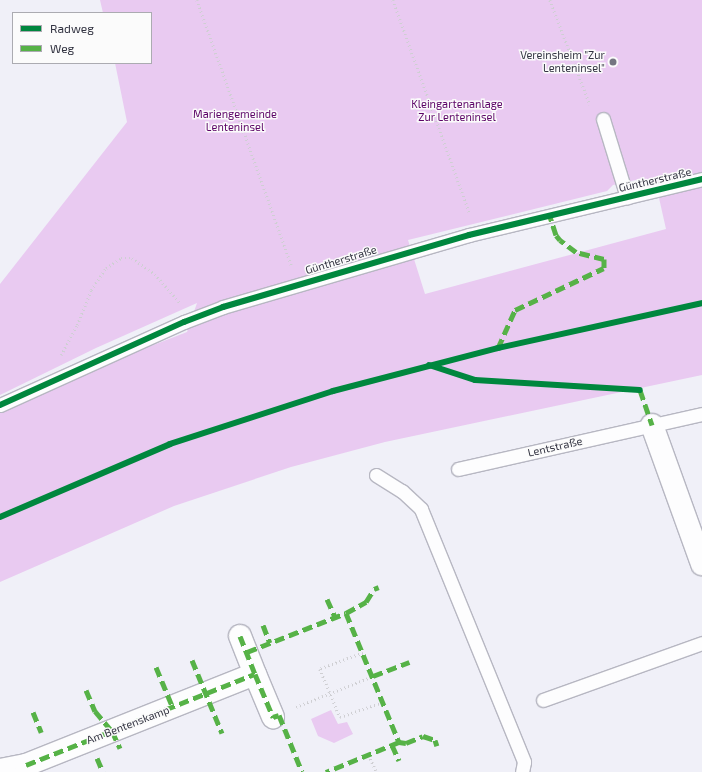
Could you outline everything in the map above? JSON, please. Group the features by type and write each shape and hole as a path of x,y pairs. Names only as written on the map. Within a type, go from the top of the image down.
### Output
{"street":[{"path":"652,425 702,564"},
{"path":"240,636 273,717"},
{"name":"Am Bentenskamp","path":"0,770 26,765 255,674"}],"lane":[{"path":"603,119 628,197"},
{"name":"Güntherstraße","path":"0,406 61,377 192,319 366,263 469,235 702,179"},
{"name":"Lentstraße","path":"458,469 702,414"},
{"path":"376,476 402,491 421,509 524,762 522,772"},
{"path":"543,700 702,643"}],"path":[{"path":"197,0 294,273"},
{"path":"393,0 472,220"},
{"path":"550,0 588,103 603,119"},
{"path":"61,377 61,355 78,325 91,290 106,268 121,258 132,258 155,274 192,319"},
{"path":"362,653 320,669 340,717 383,702"},
{"path":"293,708 373,676"},
{"path":"369,754 376,771"}],"green space":[{"path":"100,0 702,0 702,375 385,442 291,467 174,506 0,582 0,410 107,363 187,332 197,303 96,348 0,395 0,284 127,122 115,64 152,64 152,12 103,12","holes":["640,179 647,183 659,198 666,229 425,294 408,240 607,191 613,185"]},
{"path":"331,710 338,724 347,722 353,734 334,743 318,736 311,719"}],"marked path":[{"path":"498,348 515,310 604,268 604,259 576,252 560,240 556,235 550,216"},
{"path":"637,389 640,390 652,425"},
{"path":"346,613 366,602 374,589 379,587"},
{"path":"327,599 335,617"},
{"path":"247,652 346,613 399,742 326,772"},
{"path":"263,625 270,643"},
{"path":"240,636 255,674"},
{"path":"192,660 222,733"},
{"path":"373,676 409,662"},
{"path":"156,667 173,708"},
{"path":"26,765 255,674 273,717 279,715 302,772"},
{"path":"86,690 95,711 112,731 120,748"},
{"path":"33,712 41,732"},
{"path":"399,742 406,743 423,736 435,740 437,746"},
{"path":"392,745 399,761"},
{"path":"97,758 103,772"}],"cycle path":[{"path":"0,405 184,322 223,307 469,235 702,179"},
{"path":"0,517 170,444 333,391 498,348 702,303"},
{"path":"429,365 475,380 640,390"}],"place":[{"name":"Vereinsheim \"Zur Lenteninsel\"","path":"613,62"}],"park label":[{"name":"Kleingartenanlage Zur Lenteninsel","path":"457,111"},
{"name":"Mariengemeinde Lenteninsel","path":"235,121"}]}
